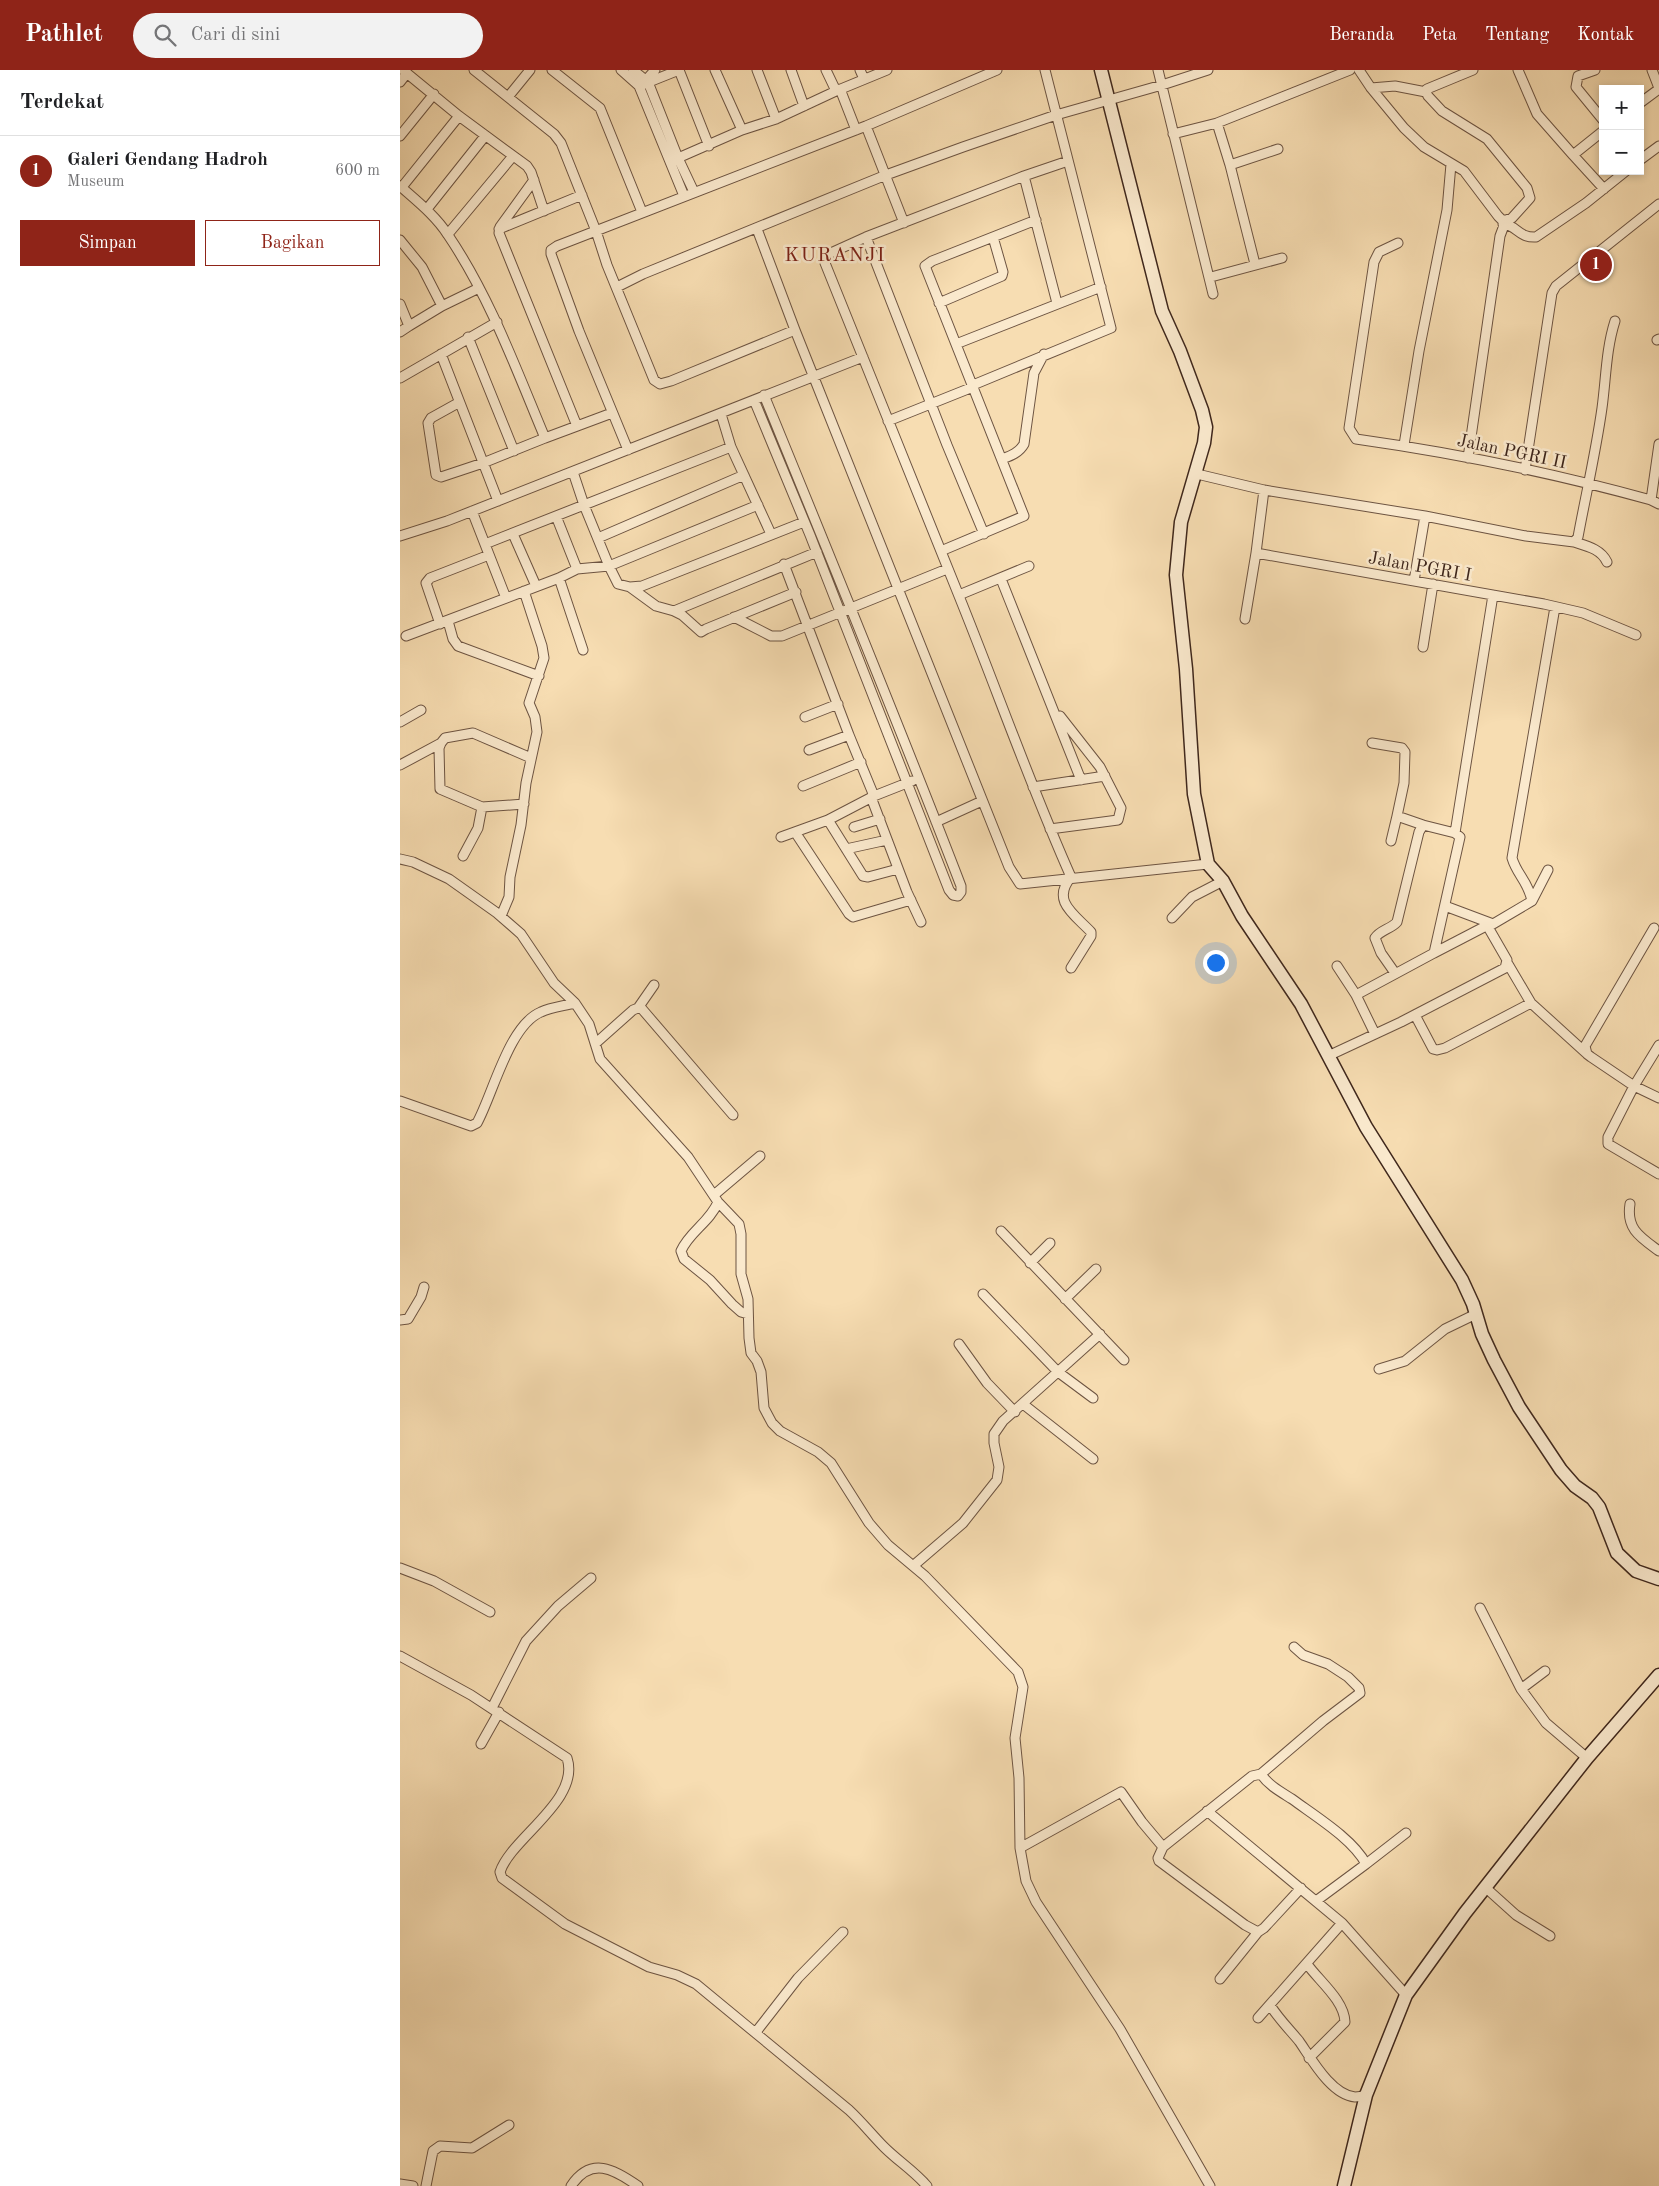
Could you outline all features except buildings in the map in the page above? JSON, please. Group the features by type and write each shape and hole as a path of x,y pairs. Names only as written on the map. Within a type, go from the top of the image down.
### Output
{"street":[{"path":"474,70 554,134 561,143 596,231 607,265 654,380 660,384 794,330"},
{"path":"508,97 530,70"},
{"path":"552,70 600,108 642,212"},
{"path":"621,70 644,83 684,196"},
{"path":"633,70 644,83 694,192"},
{"path":"644,83 655,70"},
{"path":"644,83 679,70 710,146"},
{"path":"715,70 742,130"},
{"path":"757,70 776,119"},
{"path":"791,70 804,106"},
{"path":"826,70 838,90 856,130"},
{"path":"860,70 864,80"},
{"path":"678,158 710,146 742,130 776,119 887,70"},
{"path":"628,450 612,413 551,250 642,212 866,126 997,70"},
{"path":"888,421 1044,354 1111,329 1045,70"},
{"path":"1101,70 1162,312 1180,351 1202,410 1206,427 1196,474 1181,522 1176,575 1186,669 1194,794 1208,864 1223,881 1242,916 1301,1004 1388,1163 1462,1280 1494,1360 1519,1408 1561,1470 1575,1486 1592,1498 1599,1507 1617,1553 1636,1571 1659,1579"},
{"path":"1158,70 1211,277 1213,294"},
{"path":"617,288 643,274 886,175 1056,115 1208,70"},
{"path":"1173,134 1217,123 1350,70"},
{"path":"1359,70 1371,88 1411,134 1424,147 1464,171 1498,216 1520,234 1536,237 1621,175"},
{"path":"1426,92 1431,87 1473,70"},
{"path":"1518,70 1536,114 1604,189"},
{"path":"1595,70 1578,76 1576,87 1599,115"},
{"path":"1644,99 1659,88 1652,70"},
{"path":"400,82 405,72 459,116 527,166 534,180 544,211"},
{"path":"1371,88 1396,86 1426,92 1442,111 1486,139 1527,188 1530,198 1512,218 1505,222 1500,236 1468,458"},
{"path":"400,136 434,94"},
{"path":"459,116 401,186 426,209 448,234 479,288 497,322 545,438"},
{"path":"1217,123 1230,165 1255,264"},
{"path":"866,126 904,223"},
{"path":"1573,155 1599,134"},
{"path":"426,209 485,136"},
{"path":"1644,157 1659,146"},
{"path":"1230,165 1278,149"},
{"path":"448,234 513,156"},
{"path":"1068,161 866,237 824,256 824,263 959,595 1033,787 1072,877"},
{"path":"1404,446 1418,351 1447,210 1451,164"},
{"path":"1024,176 1057,303"},
{"path":"499,230 534,180"},
{"path":"499,230 582,195"},
{"path":"1525,470 1552,293 1556,286 1659,204"},
{"path":"941,551 1024,516 925,268 926,263 1036,220"},
{"path":"757,229 794,330 982,801 1009,868 1020,884 1208,864"},
{"path":"499,230 577,426"},
{"path":"866,237 984,534"},
{"path":"939,303 1002,276 1003,272 993,237"},
{"path":"400,240 422,267 442,306"},
{"name":"Jalan PGRI II","path":"1398,243 1379,252 1374,262 1349,428 1356,439 1468,458 1588,483 1655,502"},
{"path":"1211,277 1232,273 1255,264 1282,258"},
{"path":"956,344 1101,287"},
{"path":"400,332 442,306 479,288"},
{"path":"400,304 410,326"},
{"path":"1574,542 1578,537 1602,408 1610,336 1615,321"},
{"path":"400,378 468,337 497,322"},
{"path":"468,337 514,451"},
{"path":"440,354 498,501"},
{"path":"1002,459 1017,452 1024,444 1034,373 1044,354"},
{"path":"400,536 414,534 863,357"},
{"path":"754,400 817,552 949,890 953,895 958,896 961,892 960,886 936,822 764,395"},
{"path":"458,403 431,418 428,423 436,475 440,477 483,463 612,413"},
{"path":"721,414 731,447 771,534"},
{"path":"1655,502 1659,444"},
{"path":"485,544 731,447"},
{"path":"573,472 584,505 609,566 618,584 630,587 642,586 804,522"},
{"path":"1196,474 1264,490 1425,516 1526,536 1574,542 1604,554 1607,562"},
{"path":"598,538 744,475"},
{"path":"1245,619 1264,490"},
{"path":"406,636 444,623 577,569 609,566 758,505"},
{"path":"472,511 506,598"},
{"path":"556,516 577,569"},
{"path":"1414,581 1425,516"},
{"path":"513,534 536,586"},
{"path":"674,610 817,552"},
{"name":"Jalan PGRI I","path":"1256,553 1584,613 1636,635"},
{"path":"489,555 430,578 426,583 444,623 458,646 539,676"},
{"path":"784,564 838,704 848,735 861,762 898,869 921,922"},
{"path":"959,595 1029,566"},
{"path":"734,617 770,636 782,636 947,569"},
{"path":"558,578 583,650"},
{"path":"1001,578 1081,780"},
{"path":"1423,647 1433,584"},
{"path":"630,587 656,606 674,610 689,620 701,632 796,592"},
{"path":"502,916 509,897 510,877 537,732 535,717 529,704 544,658 542,646 524,591"},
{"path":"1455,833 1493,595"},
{"path":"1532,901 1530,888 1512,858 1555,607"},
{"path":"805,717 838,704"},
{"path":"1050,829 1118,820 1121,808 1105,776 1054,708"},
{"path":"400,722 421,710"},
{"path":"524,804 482,806 440,788 439,748 445,738 473,733 532,758"},
{"path":"809,750 848,735"},
{"path":"400,765 441,743"},
{"path":"1372,743 1402,748 1405,752 1404,782 1391,841"},
{"path":"803,786 861,762"},
{"path":"1033,787 1105,776"},
{"path":"781,837 828,820 873,796 918,779"},
{"path":"936,822 982,801"},
{"path":"463,856 478,828 482,806"},
{"path":"1397,816 1455,833 1460,837 1434,953"},
{"path":"854,827 880,819"},
{"path":"828,820 865,877 898,869"},
{"path":"1395,973 1378,949 1375,938 1378,934 1392,928 1397,922 1418,832 1423,825"},
{"path":"795,832 849,914 853,917 911,900"},
{"path":"846,849 887,840"},
{"path":"400,858 449,879 502,916 521,934 554,983 575,1003 589,1024 600,1059 688,1157 716,1199 739,1224 741,1234 740,1274 748,1299 751,1353 757,1361 761,1372 764,1408 772,1423 780,1431 811,1448 831,1463 869,1524 888,1545 925,1576 1018,1672 1023,1687 1015,1738 1019,1778 1020,1848 1030,1892 1120,2029 1210,2186"},
{"path":"1356,995 1483,927 1491,925 1532,901 1548,870"},
{"path":"1071,968 1091,936 1091,932 1065,905 1062,893 1064,886 1072,877"},
{"path":"1172,918 1192,897 1223,881"},
{"path":"1445,906 1491,925 1508,964 1531,1002 1587,1054 1634,1086 1659,1098"},
{"path":"1587,1054 1585,1046 1654,928"},
{"path":"1328,1056 1415,1014 1505,968 1508,964"},
{"path":"1337,966 1356,995 1375,1034"},
{"path":"596,1044 626,1016 638,1008 654,985"},
{"path":"1415,1014 1433,1049 1437,1050 1445,1048 1531,1002"},
{"path":"400,1101 470,1126 477,1123 514,1040 531,1018 542,1011 575,1003"},
{"path":"638,1008 642,1009 652,1019 733,1115"},
{"path":"1659,1045 1634,1086 1608,1137 1608,1144 1659,1174"},
{"path":"748,1314 741,1312 732,1304 710,1280 684,1259 680,1252 684,1244 714,1212 716,1199 760,1156"},
{"path":"1630,1204 1630,1225 1640,1237 1659,1251"},
{"path":"1001,1231 1124,1360"},
{"path":"1030,1263 1050,1243"},
{"path":"1065,1299 1096,1270"},
{"path":"400,1320 408,1319 421,1297 424,1287"},
{"path":"983,1294 1058,1372 1093,1398"},
{"path":"1379,1369 1405,1361 1445,1329 1476,1314"},
{"path":"913,1566 963,1523 998,1480 999,1467 994,1434 1003,1421 1100,1334"},
{"path":"959,1344 987,1383 1015,1412"},
{"path":"1023,1404 1093,1459"},
{"path":"400,1568 434,1581 490,1612"},
{"path":"481,1744 526,1642 558,1606 591,1578"},
{"path":"1480,1608 1521,1689 1546,1723 1587,1758"},
{"path":"1258,1932 1245,1926 1159,1861 1158,1858 1163,1847 1207,1811 1252,1776 1261,1774 1323,1721 1360,1693 1359,1688 1348,1677 1328,1664 1303,1655 1294,1647"},
{"path":"400,1656 471,1695 561,1752 567,1758 570,1767 568,1776 557,1799 547,1814 507,1859 500,1872 502,1878 565,1924 649,1966 691,1980 849,2110 865,2124 883,2146 916,2173 928,2186"},
{"path":"1521,1689 1545,1671"},
{"path":"1344,2186 1366,2095 1406,1995 1587,1758 1659,1675"},
{"path":"1261,1774 1274,1787 1346,1840 1360,1853 1366,1864"},
{"path":"1020,1848 1122,1792 1142,1822 1163,1847"},
{"path":"1207,1811 1342,1923 1406,1995"},
{"path":"1316,1901 1406,1833"},
{"path":"1220,1979 1258,1932 1269,1923 1301,1888"},
{"path":"1486,1888 1516,1915 1550,1936"},
{"path":"1258,2018 1342,1923"},
{"path":"756,2032 798,1978 843,1932"},
{"path":"1307,1964 1345,2014 1345,2022 1309,2058"},
{"path":"1270,2005 1309,2058 1332,2084 1343,2092 1355,2097 1366,2095"},
{"path":"426,2186 433,2151 436,2147 472,2148 508,2125"},
{"path":"571,2186 583,2172 602,2168 621,2174 638,2186"},
{"path":"400,2184 413,2186"}],"place":[{"name":"Galeri Gendang Hadroh","path":"1596,265"}],"district":[{"name":"KURANJI","path":"835,254"}]}
